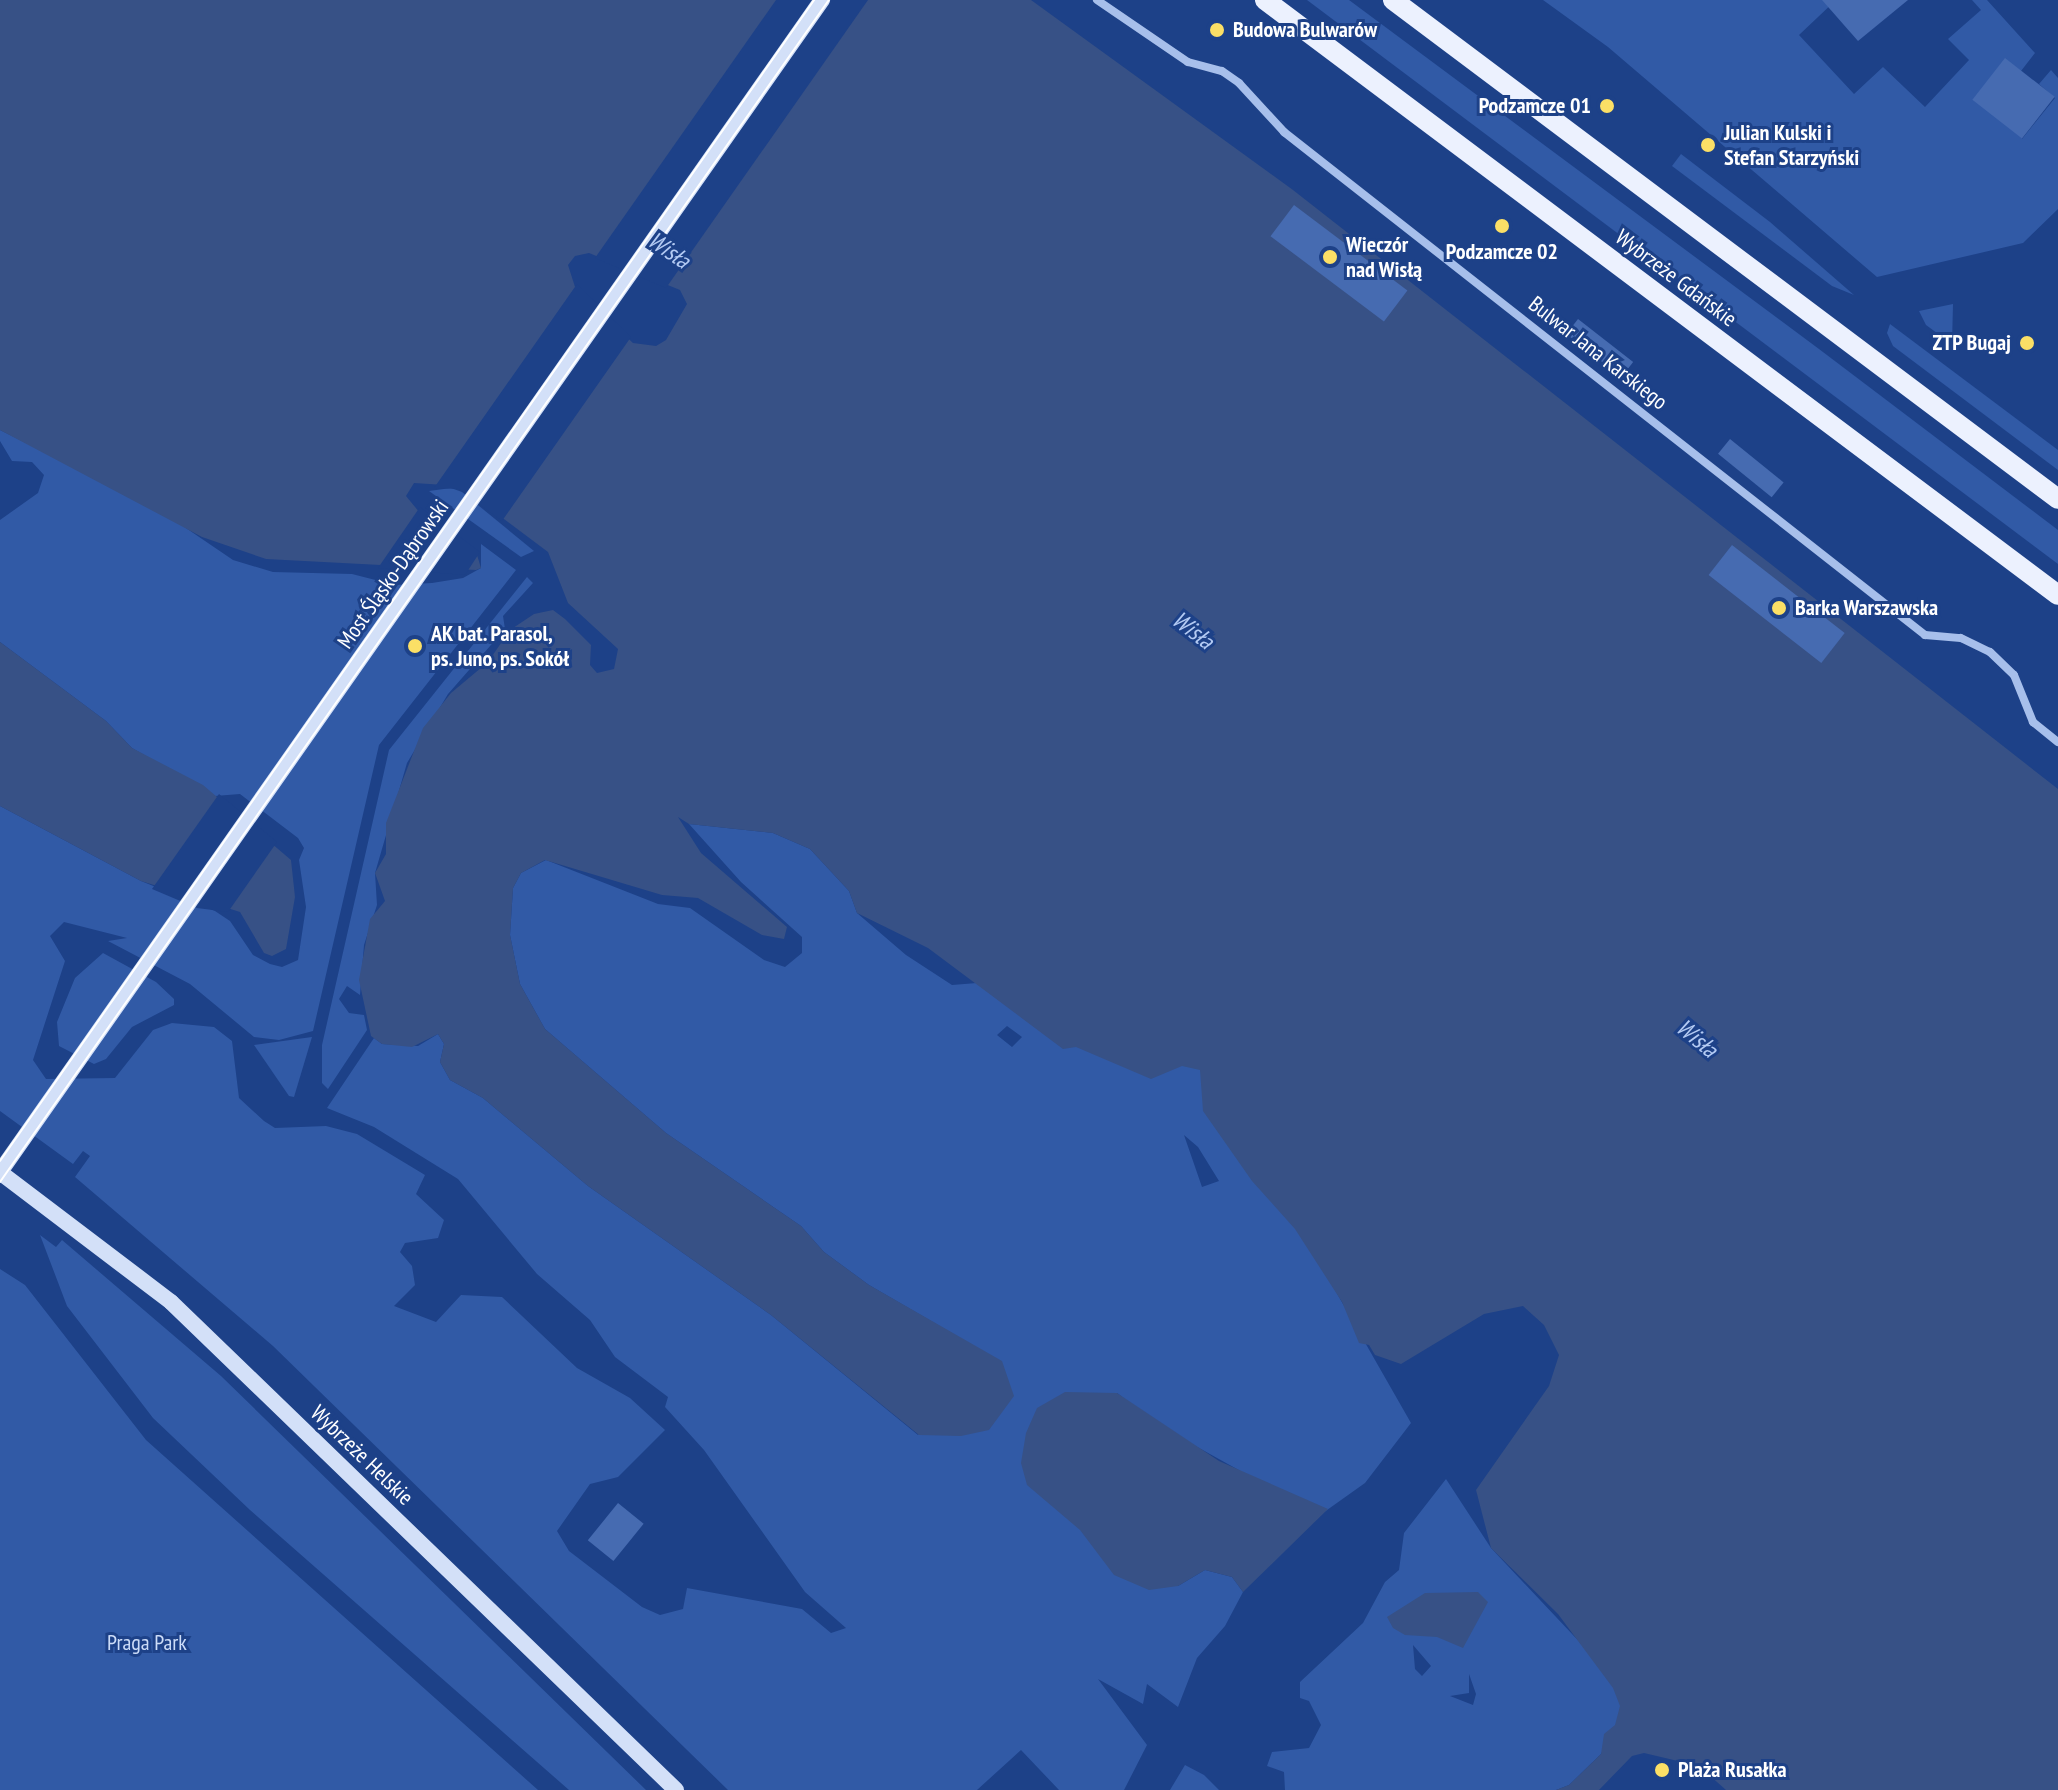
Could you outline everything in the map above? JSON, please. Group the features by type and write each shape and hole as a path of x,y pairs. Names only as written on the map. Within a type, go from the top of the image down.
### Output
{"main road":[{"name":"Most Śląsko-Dąbrowski","path":"0,1172 822,0"},
{"path":"1393,0 2058,499"},
{"name":"Wybrzeże Gdańskie","path":"1270,2 2058,595"},
{"name":"Wybrzeże Helskie","path":"0,1172 182,1312 676,1790"}],"street":[{"name":"Bulwar Jana Karskiego","path":"1097,0 1188,62 1222,71 1239,83 1284,132 1925,635 1961,638 1990,652 2014,675 2033,722 2058,742"}],"green space":[{"path":"1307,0 1349,0 1819,349 2058,530 2058,564"},
{"path":"1543,0 1836,0 1799,35 1854,94 1883,67 1925,107 1969,60 1948,39 1981,10 1972,0 1987,0 2035,53 2021,71 2022,139 2055,98 2039,84 2051,70 2058,78 2058,209 2023,243 1877,277 1608,47"},
{"path":"1681,154 1770,222 1854,295 1832,286 1672,166"},
{"path":"1953,304 1952,344 1926,325 1919,311"},
{"path":"1890,324 2058,450 2058,470 1893,346 1887,333"},
{"path":"0,430 155,507 233,560 273,572 352,574 395,585 432,583 463,578 481,568 481,544 516,570 379,745 313,1031 279,1040 254,1037 190,984 108,941 127,938 64,922 50,936 65,961 33,1060 46,1079 115,1078 153,1030 172,1023 214,1027 232,1041 239,1098 264,1121 275,1128 326,1126 357,1134 425,1175 416,1194 444,1220 438,1238 405,1243 400,1252 412,1266 415,1285 394,1306 436,1322 461,1295 502,1297 577,1368 630,1398 665,1430 618,1477 590,1484 557,1531 569,1551 642,1607 660,1615 683,1609 687,1588 802,1609 831,1633 846,1628 805,1592 704,1450 665,1407 668,1397 615,1357 590,1320 537,1274 458,1179 374,1127 327,1108 374,1038 382,1044 418,1046 438,1034 444,1044 440,1062 450,1080 483,1098 588,1186 771,1315 918,1435 986,1353 869,1285 824,1252 801,1226 666,1133 545,1029 520,984 510,935 513,888 521,873 546,860 658,904 690,908 764,960 785,967 802,953 802,937 741,882 689,824 773,833 810,849 849,891 857,913 906,955 952,985 977,983 1000,1001 1195,1045 1411,1423 1365,1483 1320,1515 1163,1428 1117,1393 1091,1395 1178,1586 1205,1570 1232,1577 1243,1592 1225,1626 1197,1658 1178,1707 1147,1684 1143,1704 1098,1679 1147,1745 1124,1790 1059,1790 1021,1750 977,1790 728,1790 273,1346 75,1177 90,1156 83,1151 73,1164 0,1111 0,806 141,881 215,911 230,921 253,955 270,964 282,967 298,960 306,907 299,860 304,848 298,838 240,794 215,796 132,748 106,721 0,642 0,520 38,493 44,475 32,462 12,461 0,441","holes":["1007,1026 1022,1037 1012,1047 997,1035","1184,1135 1198,1147 1219,1181 1202,1187"]},
{"path":"451,488 462,492 534,551 521,557 429,491"},
{"path":"527,577 533,583 503,616 505,629 448,694 407,763 375,873 377,905 364,945 360,995 347,986 339,999 349,1013 364,1015 367,1030 328,1089 322,1083 322,1045 389,750"},
{"path":"103,953 156,982 174,999 174,1005 132,1027 106,1059 94,1064 59,1046 57,1022 75,978"},
{"path":"312,1037 294,1097 289,1096 254,1045"},
{"path":"40,1235 56,1247 62,1240 221,1376 646,1790 569,1790 250,1510 153,1418 67,1306"},
{"name":"Praga Park","path":"0,1269 25,1285 146,1440 538,1790 0,1790"},
{"path":"1446,1479 1491,1548 1622,1687 1628,1700 1601,1754 1569,1785 1556,1790 1285,1790 1284,1772 1267,1766 1272,1752 1309,1748 1321,1725 1309,1701 1300,1698 1300,1682 1363,1623 1385,1582 1399,1570 1404,1533","holes":["1413,1645 1431,1666 1422,1676 1415,1669","1469,1674 1476,1694 1473,1705 1450,1696 1469,1693"]},
{"path":"1185,1765 1204,1775 1219,1790 1170,1790"}],"water":[{"name":"Wisła","path":"0,0 1031,0 1293,190 2058,789 2058,1790 1726,1790 1699,1766 1644,1753 1632,1756 1599,1790 1556,1790 1569,1785 1601,1754 1604,1734 1615,1725 1620,1706 1613,1688 1558,1614 1491,1548 1476,1490 1549,1386 1559,1355 1544,1325 1523,1306 1484,1314 1401,1364 1375,1355 1369,1345 1359,1343 1342,1302 1295,1229 1252,1181 1203,1111 1200,1070 1182,1066 1151,1079 1076,1047 1063,1049 928,948 857,913 849,891 810,849 773,833 689,824 678,817 701,853 787,927 784,939 762,935 698,898 662,895 545,860 521,873 513,888 510,935 520,984 545,1029 666,1133 801,1226 824,1252 869,1285 1002,1361 1014,1396 989,1430 961,1436 919,1435 771,1315 588,1186 483,1098 450,1080 440,1062 444,1044 438,1034 412,1047 382,1044 371,1036 359,980 370,919 385,901 375,873 386,854 386,823 423,728 451,693 488,662 510,630 534,614 553,610 591,645 590,665 597,673 614,669 618,649 568,603 548,552 460,486 414,483 406,496 420,513 477,555 481,568 266,559 202,537 0,430","holes":["589,253 680,290 687,304 666,340 656,346 633,343 576,290 568,265 575,256"]},
{"path":"0,642 106,721 132,748 203,785 291,860 295,897 286,949 272,956 264,953 240,912 141,881 0,806"},
{"path":"1065,1392 1117,1393 1219,1461 1328,1509 1243,1592 1232,1577 1205,1570 1178,1586 1149,1590 1114,1575 1080,1530 1027,1485 1021,1463 1026,1433 1037,1408"},
{"path":"1478,1592 1488,1602 1463,1648 1437,1637 1405,1635 1393,1628 1387,1617 1425,1593"}],"pier":[{"path":"776,0 868,0 666,288 595,258"},
{"path":"577,284 631,337 502,521 459,489 434,488"},
{"path":"420,507 480,552 465,575 378,568"},
{"path":"219,794 277,842 228,912 197,908 152,889"}],"building":[{"path":"1822,0 1908,0 1858,41"},
{"path":"2005,58 2055,97 2022,139 1972,100"},
{"name":"Wieczór nad Wisłą","path":"1294,205 1407,290 1384,322 1271,236"},
{"path":"1578,319 1633,362 1621,377 1566,334"},
{"path":"1730,439 1784,482 1772,497 1718,454"},
{"path":"1732,545 1845,633 1821,663 1709,575"},
{"path":"618,1503 644,1524 613,1561 588,1540"}],"tram line":[{"path":"0,1161 814,0"},
{"path":"0,1182 829,0"}],"place":[{"name":"Budowa Bulwarów","path":"1217,30"},
{"name":"Podzamcze 01","path":"1607,106"},
{"name":"Julian Kulski i Stefan Starzyński","path":"1708,145"},
{"name":"Podzamcze 02","path":"1502,226"},
{"name":"Wieczór nad Wisłą","path":"1330,257"},
{"name":"ZTP Bugaj","path":"2027,343"},
{"name":"Barka Warszawska","path":"1779,608"},
{"name":"AK bat. Parasol, ps. Juno, ps. Sokół","path":"415,646"},
{"name":"Plaża Rusałka","path":"1662,1770"}]}
